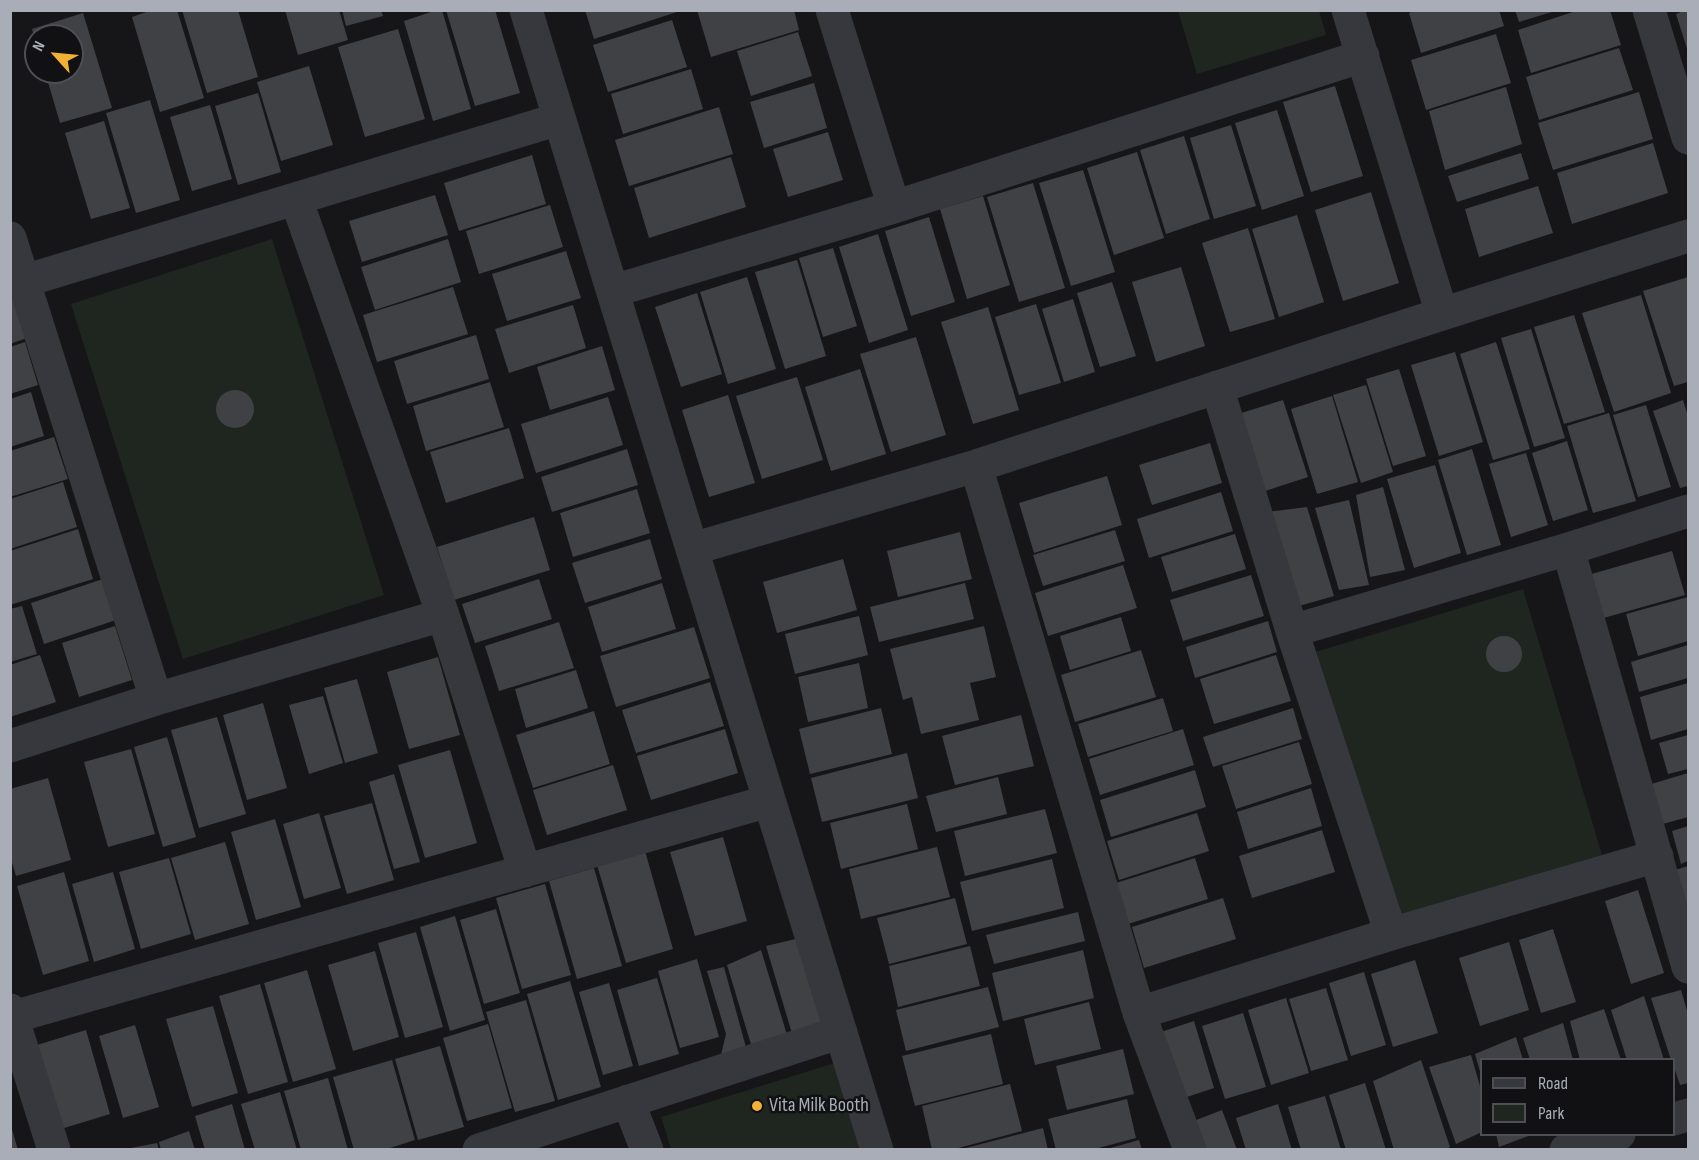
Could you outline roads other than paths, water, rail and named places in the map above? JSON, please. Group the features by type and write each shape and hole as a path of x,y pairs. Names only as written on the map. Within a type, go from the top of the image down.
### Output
{"street":[{"path":"526,10 877,1149"},
{"path":"832,10 894,207"},
{"path":"1348,10 1442,314"},
{"path":"1649,10 1689,138"},
{"path":"612,291 894,207 1363,56"},
{"path":"24,281 559,119"},
{"path":"296,199 443,615 525,871"},
{"path":"692,549 976,466 1689,236"},
{"path":"10,238 156,699"},
{"path":"1217,387 1293,631 1392,934"},
{"path":"976,466 1139,1013 1190,1149"},
{"path":"1293,631 1689,511"},
{"path":"1568,549 1689,967"},
{"path":"10,746 156,699 443,615"},
{"path":"54,1149 12,1013 769,801"},
{"path":"1139,1013 1392,934 1657,856"},
{"path":"478,1149 841,1032"},
{"path":"628,1101 647,1149"},
{"path":"1566,1149 1612,1136"}],"place":[{"name":"Vita Milk Booth","path":"757,1106"}]}
